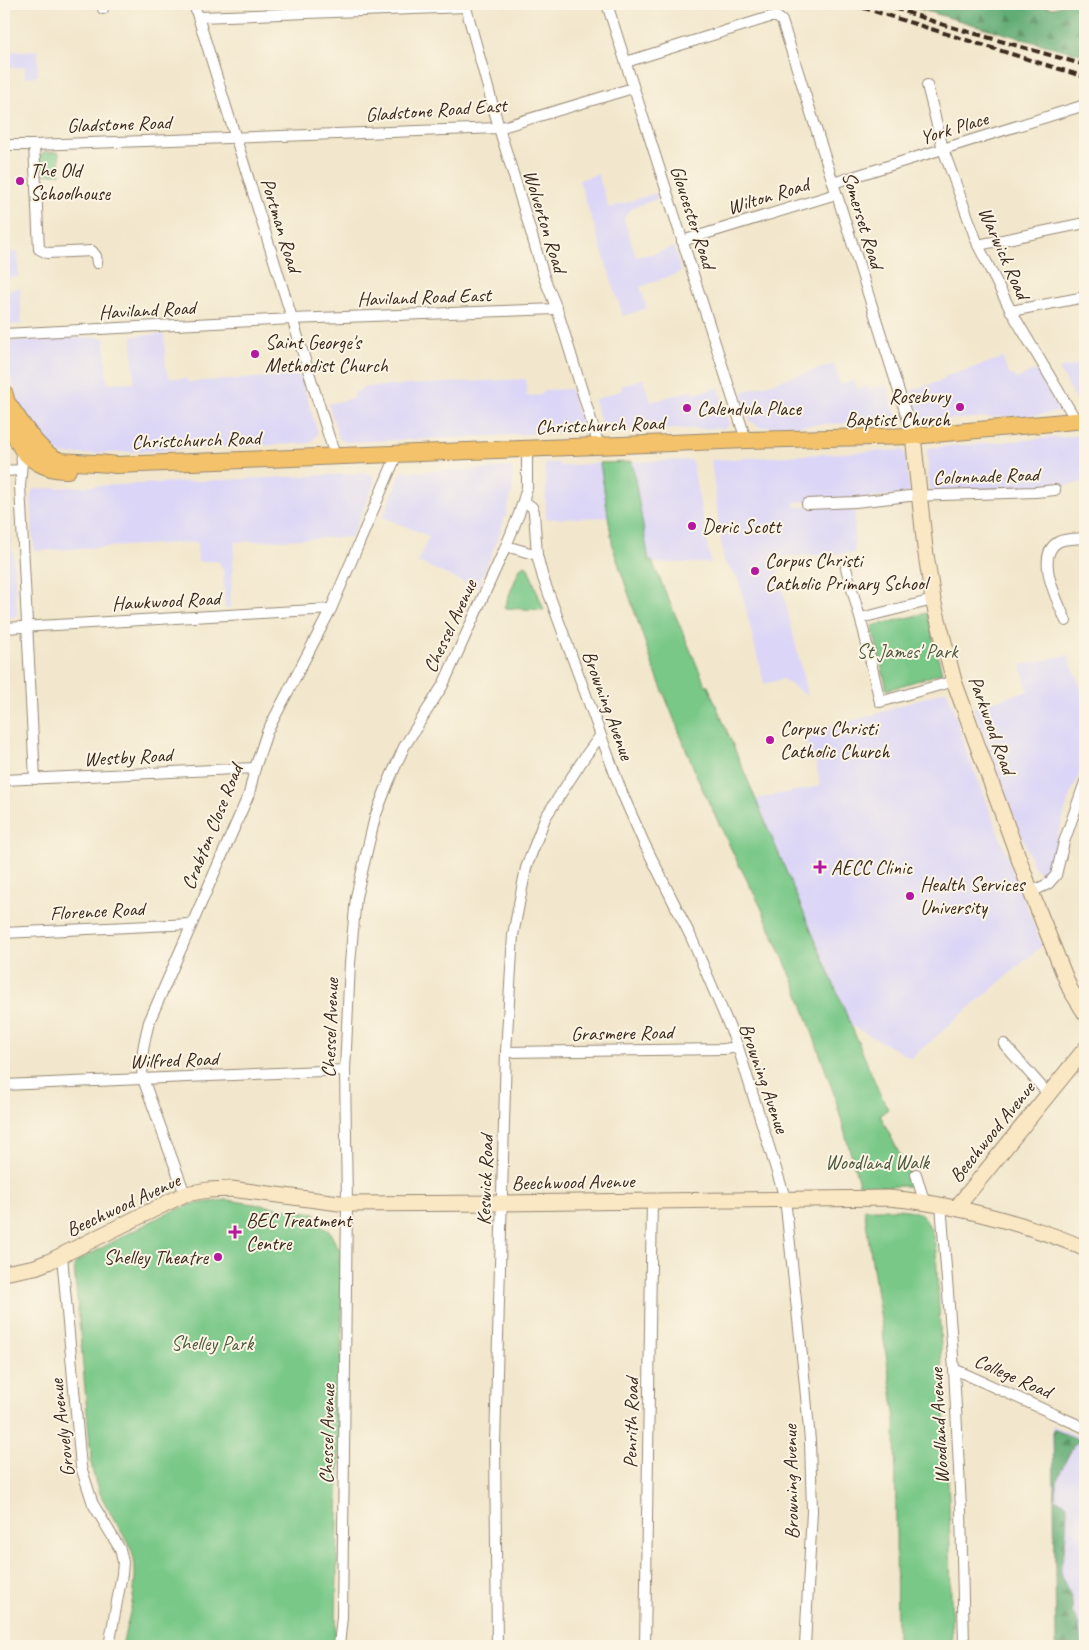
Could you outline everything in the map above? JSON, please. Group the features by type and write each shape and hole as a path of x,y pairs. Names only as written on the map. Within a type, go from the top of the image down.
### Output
{"main road":[{"path":"6,399 18,442 32,459 44,459"},
{"path":"6,399 44,459"},
{"name":"Christchurch Road","path":"44,459 64,470 95,469 116,465 527,448 913,436 1081,421"}],"street":[{"name":"Portman Road","path":"194,4 335,456"},
{"name":"Gloucester Road","path":"607,4 746,440"},
{"path":"199,17 465,5"},
{"name":"Wolverton Road","path":"465,5 499,128 545,280 557,309 599,446"},
{"name":"Somerset Road","path":"626,62 770,17 777,16 782,21 913,436"},
{"name":"Warwick Road","path":"927,86 944,149 978,245 1011,311 1081,421"},
{"name":"Gladstone Road East","path":"235,137 499,128 633,88"},
{"name":"York Place","path":"835,188 944,149 1085,106"},
{"name":"Gladstone Road","path":"4,145 235,137"},
{"path":"34,145 39,249 47,253 92,251 96,256 96,263"},
{"name":"Wilton Road","path":"682,241 835,188"},
{"path":"978,245 1085,223"},
{"path":"1011,311 1085,297"},
{"name":"Haviland Road East","path":"292,319 557,309"},
{"name":"Haviland Road","path":"4,334 292,319"},
{"name":"Parkwood Road","path":"913,436 925,548 933,600 954,680 1031,892 1070,989 1085,1013"},
{"path":"18,442 21,452 22,470 20,486 35,779"},
{"name":"Chessel Avenue","path":"339,1646 342,1617 347,1204 345,1070 350,963 356,897 375,817 388,783 404,746 443,685 506,546 524,501 527,488 527,448"},
{"name":"Crabton Close Road","path":"185,1194 143,1079 142,1051 149,1022 248,794 267,732 331,609 397,454"},
{"path":"4,471 22,470"},
{"name":"Colonnade Road","path":"807,504 855,502 909,496 1047,492 1055,490"},
{"name":"Browning Avenue","path":"524,501 532,507 534,512 537,555 600,736 644,843 691,937 738,1047 785,1198 810,1441 812,1511 805,1646"},
{"path":"1066,621 1053,590 1046,560 1050,549 1059,541 1085,538"},
{"path":"506,546 537,555"},
{"path":"846,568 861,618 880,702 954,680"},
{"path":"861,618 933,600"},
{"name":"Hawkwood Road","path":"4,628 331,609"},
{"name":"Keswick Road","path":"497,1646 495,1444 506,1052 513,934 526,868 545,818 600,736"},
{"name":"Westby Road","path":"4,780 255,768"},
{"path":"1031,892 1048,884 1056,875 1064,842 1080,809 1085,782"},
{"name":"Florence Road","path":"4,933 191,924"},
{"path":"1004,1044 1049,1095"},
{"name":"Grasmere Road","path":"506,1052 724,1049 738,1047"},
{"name":"Beechwood Avenue","path":"4,1273 35,1267 62,1256 185,1194 208,1190 231,1189 347,1204 888,1198 924,1201 957,1207 1085,1049"},
{"name":"Wilfred Road","path":"4,1085 345,1070"},
{"path":"916,1174 924,1201"},
{"name":"Penrith Road","path":"645,1646 652,1200"},
{"name":"Woodland Avenue","path":"941,1204 954,1369 962,1528 964,1646"},
{"path":"957,1207 1068,1240 1085,1249"},
{"name":"Grovely Avenue","path":"62,1256 81,1467 93,1504 120,1549 123,1562 109,1646"},
{"name":"College Road","path":"954,1369 1085,1428"}],"shaded area":[{"path":"38,50 38,76 25,77 25,67 4,68 4,52"},
{"path":"598,174 609,208 656,193 658,199 634,207 629,210 624,219 636,257 674,247 681,272 640,287 647,308 623,316 579,180"},
{"path":"4,252 18,252 19,276 4,280"},
{"path":"20,287 22,324 4,326 4,301 8,299 6,291"},
{"path":"164,334 166,369 170,378 187,379 188,382 300,375 318,433 311,443 63,455 45,442 28,420 17,399 4,357 4,341 105,337 107,383 134,382 132,336"},
{"path":"1003,358 1008,374 1015,376 1016,379 1036,370 1060,412 1027,416 920,420 911,390"},
{"path":"1085,363 1084,407 1079,405 1059,369"},
{"path":"834,364 841,385 854,380 858,389 868,386 869,389 886,385 897,418 895,421 760,427 750,421 742,392"},
{"path":"526,379 527,396 541,395 543,390 570,389 582,426 581,430 475,437 346,442 339,438 328,404 354,398 354,393 366,387"},
{"name":"Calendula Place","path":"643,379 651,402 693,390 695,394 719,387 729,425 723,428 606,431 602,426 594,400 622,390 621,386"},
{"path":"1085,433 1085,482 1060,486 929,491 927,448 1074,436"},
{"name":"Corpus Christi Catholic Primary School","path":"902,450 906,454 909,493 850,500 794,502 795,507 855,505 854,553 775,557 808,697 783,679 764,684 739,581 723,557 711,460"},
{"path":"692,460 711,563 653,563 649,561 632,462"},
{"path":"545,463 558,463 559,466 600,463 608,517 546,519"},
{"path":"512,466 513,488 506,515 477,588 418,562 429,536 382,517 402,472 490,469"},
{"path":"368,473 373,475 375,482 351,537 235,542 230,608 225,608 223,570 218,561 198,562 197,542 34,551 31,493 34,489"},
{"path":"4,491 8,495 17,613 14,617 4,618"},
{"name":"Health Services University","path":"1068,655 1085,699 1085,761 1068,801 1049,867 1044,873 1041,873 1035,869 1006,798 973,707 1028,691 1021,665"},
{"name":"Health Services University","path":"947,690 968,755 1042,946 911,1058 852,1026 756,799 820,786 816,762 811,763 806,741 816,731 873,715"},
{"path":"1052,1425 1085,1439 1085,1646 1056,1646"}],"green space":[{"path":"902,4 1034,4 1053,8 1064,4 1085,4 1085,55 1037,43"},
{"path":"43,152 59,152 60,174 40,175 39,159"},
{"name":"Woodland Walk","path":"632,462 649,561 652,561 705,684 708,686 888,1109 880,1115 910,1175 908,1186 860,1187 834,1094 798,992 760,905 700,784 654,669 613,548 600,463"},
{"path":"526,565 544,610 504,608 520,568"},
{"name":"St James' Park","path":"927,613 942,673 887,690 872,626"},
{"name":"Shelley Park","path":"227,1200 315,1213 322,1227 329,1231 340,1251 342,1328 334,1646 122,1646 134,1589 135,1566 131,1548 100,1493 92,1468 74,1265 79,1260 167,1213 193,1204"},
{"name":"Woodland Walk","path":"864,1209 902,1209 916,1212 927,1222 934,1241 949,1500 952,1646 897,1646 895,1413"},
{"path":"1053,1429 1085,1442 1075,1443 1064,1463 1055,1491 1055,1498 1067,1505 1067,1523 1061,1571 1072,1600 1072,1612 1079,1625 1081,1646 1056,1646"}],"railway":[{"path":"851,4 1085,77"},
{"path":"883,4 941,24 1085,65"}],"place":[{"name":"The Old Schoolhouse","path":"20,181"},
{"name":"Saint George's Methodist Church","path":"255,354"},
{"name":"Rosebury Baptist Church","path":"960,407"},
{"name":"Calendula Place","path":"687,408"},
{"name":"Deric Scott","path":"692,526"},
{"name":"Corpus Christi Catholic Primary School","path":"755,571"},
{"name":"Corpus Christi Catholic Church","path":"770,740"},
{"name":"AECC Clinic","path":"820,867"},
{"name":"Health Services University","path":"910,896"},
{"name":"BEC Treatment Centre","path":"235,1232"},
{"name":"Shelley Theatre","path":"218,1257"}]}
